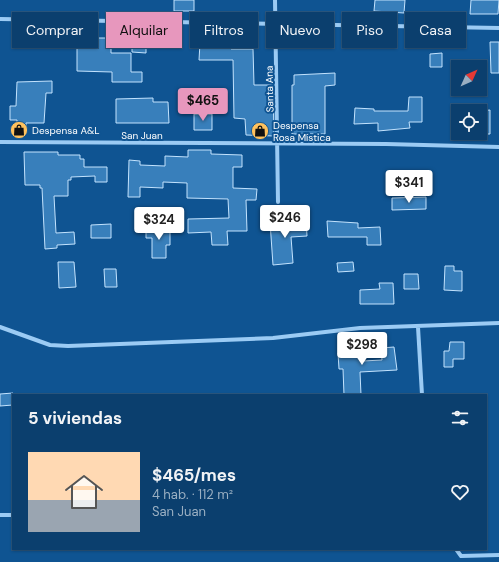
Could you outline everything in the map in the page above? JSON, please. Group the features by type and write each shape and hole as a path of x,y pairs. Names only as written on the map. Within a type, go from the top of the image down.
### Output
{"street":[{"name":"Santa Ana","path":"275,0 275,12"},
{"path":"0,19 266,24"},
{"path":"334,25 499,28"},
{"name":"Santa Ana","path":"276,48 278,202"},
{"name":"San Juan","path":"0,142 386,144 499,147"},
{"path":"0,327 50,345 68,346 273,338 360,328 499,324"},
{"path":"418,327 422,394"},
{"path":"0,515 12,515"},
{"path":"457,550 461,556 499,555"}],"building":[{"path":"174,0 194,0 194,11 174,11"},
{"path":"375,0 405,0 404,13 374,11"},
{"path":"471,0 499,0 498,14 470,14"},
{"path":"98,38 106,38 106,48 111,48 111,53 131,53 131,72 142,72 142,82 112,82 112,72 77,71 77,48 98,48"},
{"path":"490,42 499,42 499,73 491,73"},
{"path":"132,48 146,48 146,53 132,52"},
{"path":"200,48 253,49 254,85 273,85 274,136 246,135 245,119 234,118 233,60 199,60"},
{"path":"442,53 442,67 430,67 430,54"},
{"path":"335,73 335,85 325,86 325,134 292,134 292,85 294,85 294,75"},
{"path":"52,81 52,93 46,93 44,123 26,123 26,133 17,133 17,120 10,120 10,106 16,106 17,82"},
{"path":"409,97 422,97 422,122 409,122 410,128 378,131 378,123 354,124 355,108 374,109 374,111 408,111"},
{"path":"153,98 153,102 168,102 169,123 116,123 116,99"},
{"path":"487,110 490,110 490,134 487,134"},
{"path":"194,114 212,114 212,130 194,130"},
{"path":"188,150 211,150 211,154 242,155 242,167 233,167 233,188 257,189 256,200 246,200 247,231 227,231 228,245 212,245 211,232 188,233 188,219 229,218 228,199 187,198 187,183 163,182 163,188 140,187 140,197 128,197 129,160 140,161 140,165 165,166 165,156 188,157"},
{"path":"24,152 58,152 58,155 80,155 80,159 84,159 84,167 107,167 107,182 95,182 95,176 71,177 71,180 68,180 68,196 54,196 56,233 74,232 75,244 57,245 57,248 45,249 42,188 40,188 40,185 25,185"},
{"path":"426,197 426,209 392,210 392,198"},
{"path":"306,220 307,236 291,237 293,263 273,265 270,222"},
{"path":"327,221 358,223 358,228 380,227 381,245 367,245 367,237 328,237"},
{"path":"111,224 111,238 91,238 91,225"},
{"path":"152,227 170,227 170,245 166,245 166,258 152,258 152,238 146,238 146,229 152,229"},
{"path":"58,262 74,262 76,287 59,288"},
{"path":"353,262 354,271 338,272 337,263"},
{"path":"445,266 454,266 454,271 462,271 462,291 444,290"},
{"path":"104,269 116,269 117,287 105,287"},
{"path":"404,274 418,274 419,289 404,289"},
{"path":"379,283 393,283 394,304 360,304 360,290 380,289"},
{"path":"450,342 464,342 464,359 453,359 453,367 444,367 444,351 449,351"},
{"path":"362,343 363,361 382,360 381,348 394,347 397,370 360,372 361,394 344,394 343,369 339,369 338,353 345,353 344,344"},
{"path":"13,393 12,405 0,406 0,394"}],"place":[{"name":"Despensa A&L","path":"19,130"},
{"name":"Despensa Rosa Mística","path":"260,131"}]}
